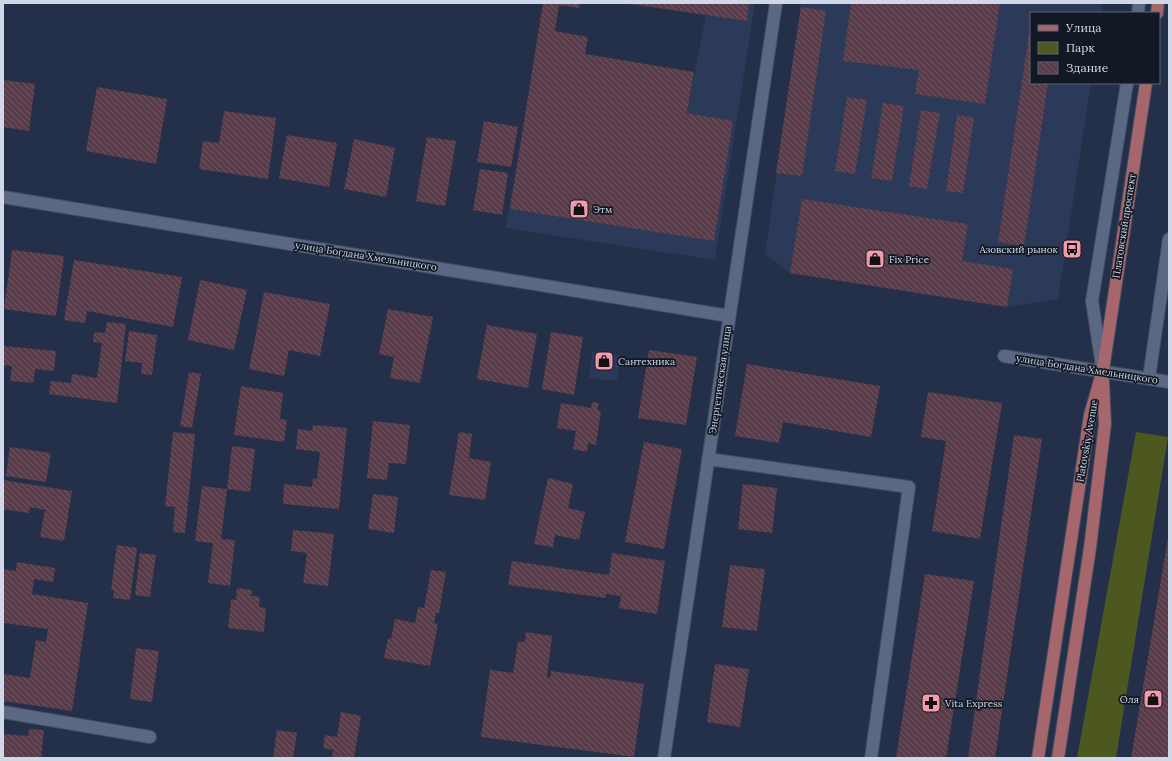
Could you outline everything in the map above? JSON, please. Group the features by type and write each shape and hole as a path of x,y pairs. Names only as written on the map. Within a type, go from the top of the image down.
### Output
{"main road":[{"name":"Платовский проспект","path":"1103,370 1146,84"},
{"name":"Platovskiy Avenue","path":"1038,758 1090,416 1103,370"},
{"name":"Platovskiy Avenue","path":"1058,758 1090,548 1105,424 1103,370"}],"street":[{"name":"Энергетическая улица","path":"664,758 776,3"},
{"path":"1103,370 1092,301 1127,84"},
{"name":"улица Богдана Хмельницкого","path":"3,197 729,316"},
{"path":"1149,378 1169,239"},
{"name":"улица Богдана Хмельницкого","path":"1004,356 1103,370 1169,382"},
{"path":"708,459 908,487 871,758"},
{"path":"3,712 150,737"}],"shaded area":[{"path":"619,3 755,3 715,260 505,228 518,161 687,113 706,15"},
{"name":"Азовский рынок","path":"801,3 1102,3 1101,12 1030,12 1030,84 1091,84 1058,299 1007,307 790,273 765,254"},
{"path":"592,352 620,355 617,381 589,378"}],"green space":[{"path":"1136,432 1168,437 1116,758 1077,758"}],"building":[{"path":"543,3 580,3 579,8 559,5 555,31 588,37 585,54 694,72 687,113 733,121 714,241 510,209"},
{"path":"626,3 749,3 747,21"},
{"path":"851,3 1000,3 985,104 915,94 919,70 843,61"},
{"path":"801,7 826,11 802,176 776,173"},
{"path":"1030,34 1030,84 1048,84 1024,246 998,242"},
{"path":"3,80 35,84 29,131 3,127"},
{"path":"97,87 167,99 156,164 86,151"},
{"path":"847,97 867,100 855,174 835,171"},
{"path":"883,103 904,106 892,181 871,178"},
{"path":"921,110 940,113 927,189 909,186"},
{"path":"224,111 276,118 268,179 199,169 203,141 219,143"},
{"path":"957,115 974,118 963,193 946,191"},
{"path":"484,121 518,127 511,167 477,162"},
{"path":"287,135 337,143 329,187 279,178"},
{"path":"427,137 456,141 445,206 416,201"},
{"path":"354,139 395,148 386,197 344,189"},
{"path":"480,169 508,173 502,215 473,210"},
{"path":"802,199 968,224 962,261 1013,269 1007,307 790,273"},
{"path":"12,250 64,256 56,316 4,309"},
{"path":"74,260 182,277 173,327 87,311 85,323 64,320"},
{"path":"200,280 247,290 234,350 188,340"},
{"path":"264,292 330,304 320,356 289,350 284,376 249,369"},
{"path":"388,309 433,317 420,383 390,378 394,357 379,354"},
{"path":"107,322 126,324 117,403 49,394 51,381 71,383 72,374 97,378 102,343 93,342 94,332 105,333"},
{"path":"487,325 537,334 528,388 477,379"},
{"path":"129,331 157,335 152,375 141,374 142,363 125,361"},
{"path":"551,332 583,337 574,395 542,389"},
{"path":"3,346 56,351 54,371 35,369 33,383 10,381 12,366 3,365"},
{"path":"649,350 697,357 686,425 638,418"},
{"path":"747,364 880,386 871,437 783,422 779,443 735,436"},
{"path":"189,372 201,374 192,428 180,426"},
{"path":"241,386 283,393 280,419 287,420 284,442 234,435"},
{"path":"928,392 1002,403 980,539 932,531 946,441 921,437"},
{"path":"592,402 599,403 597,410 601,411 596,445 588,443 587,452 573,449 576,431 557,428 561,403 591,408"},
{"path":"373,421 410,425 406,464 389,463 387,480 367,478"},
{"path":"313,425 347,428 339,509 283,504 284,484 312,487 313,478 317,479 320,452 296,449 298,429 312,431"},
{"path":"173,432 195,434 185,533 173,532 175,507 165,506"},
{"path":"459,432 472,434 469,458 491,462 485,500 449,495"},
{"path":"1014,435 1042,439 995,758 968,758"},
{"path":"644,442 682,449 664,549 625,542"},
{"path":"232,446 255,449 250,492 227,489"},
{"path":"10,447 51,453 46,482 6,476"},
{"path":"548,478 573,484 568,508 585,512 579,540 555,535 553,547 534,544"},
{"path":"3,480 72,491 64,541 40,537 45,510 30,507 29,513 3,509"},
{"path":"743,484 777,488 772,533 738,529"},
{"path":"202,486 227,489 221,539 235,540 230,586 208,583 213,543 195,541"},
{"path":"373,494 398,497 394,533 368,529"},
{"path":"293,530 334,534 328,586 303,583 307,553 291,551"},
{"path":"1168,538 1169,758 1131,758"},
{"path":"117,545 137,548 130,600 113,598 114,590 111,590"},
{"path":"140,553 156,555 150,597 135,595"},
{"path":"612,553 665,561 657,614 619,608 621,596 606,594 606,598 508,585 512,561 609,575"},
{"path":"17,562 55,568 53,582 34,579 32,594 88,603 72,711 3,701 4,674 30,678 36,640 46,642 48,629 4,623 3,626 3,569 16,571"},
{"path":"730,565 765,569 757,631 722,627"},
{"path":"431,570 446,572 439,613 436,613 434,623 438,624 430,666 384,658 388,638 391,639 395,619 415,623 418,607 424,608"},
{"path":"925,574 974,581 946,758 896,758"},
{"path":"237,588 252,590 251,596 260,597 259,607 266,608 264,632 228,628 231,599 236,600"},
{"path":"526,632 552,636 547,677 550,678 551,671 644,684 634,757 481,737 490,670 513,673 518,641 525,642"},
{"path":"136,648 159,651 152,702 130,699"},
{"path":"715,664 749,669 740,727 707,722"},
{"path":"341,712 361,716 354,758 332,758 333,750 323,748 325,735 337,737"},
{"path":"29,729 44,730 41,758 3,758 3,734 28,736"},
{"path":"277,730 297,733 293,758 273,758"}],"place":[{"name":"Этм","path":"579,209"},
{"name":"Азовский рынок","path":"1072,249"},
{"name":"Fix Price","path":"875,259"},
{"name":"Сантехника","path":"604,361"},
{"name":"Оля","path":"1153,699"},
{"name":"Vita Express","path":"931,703"}]}
